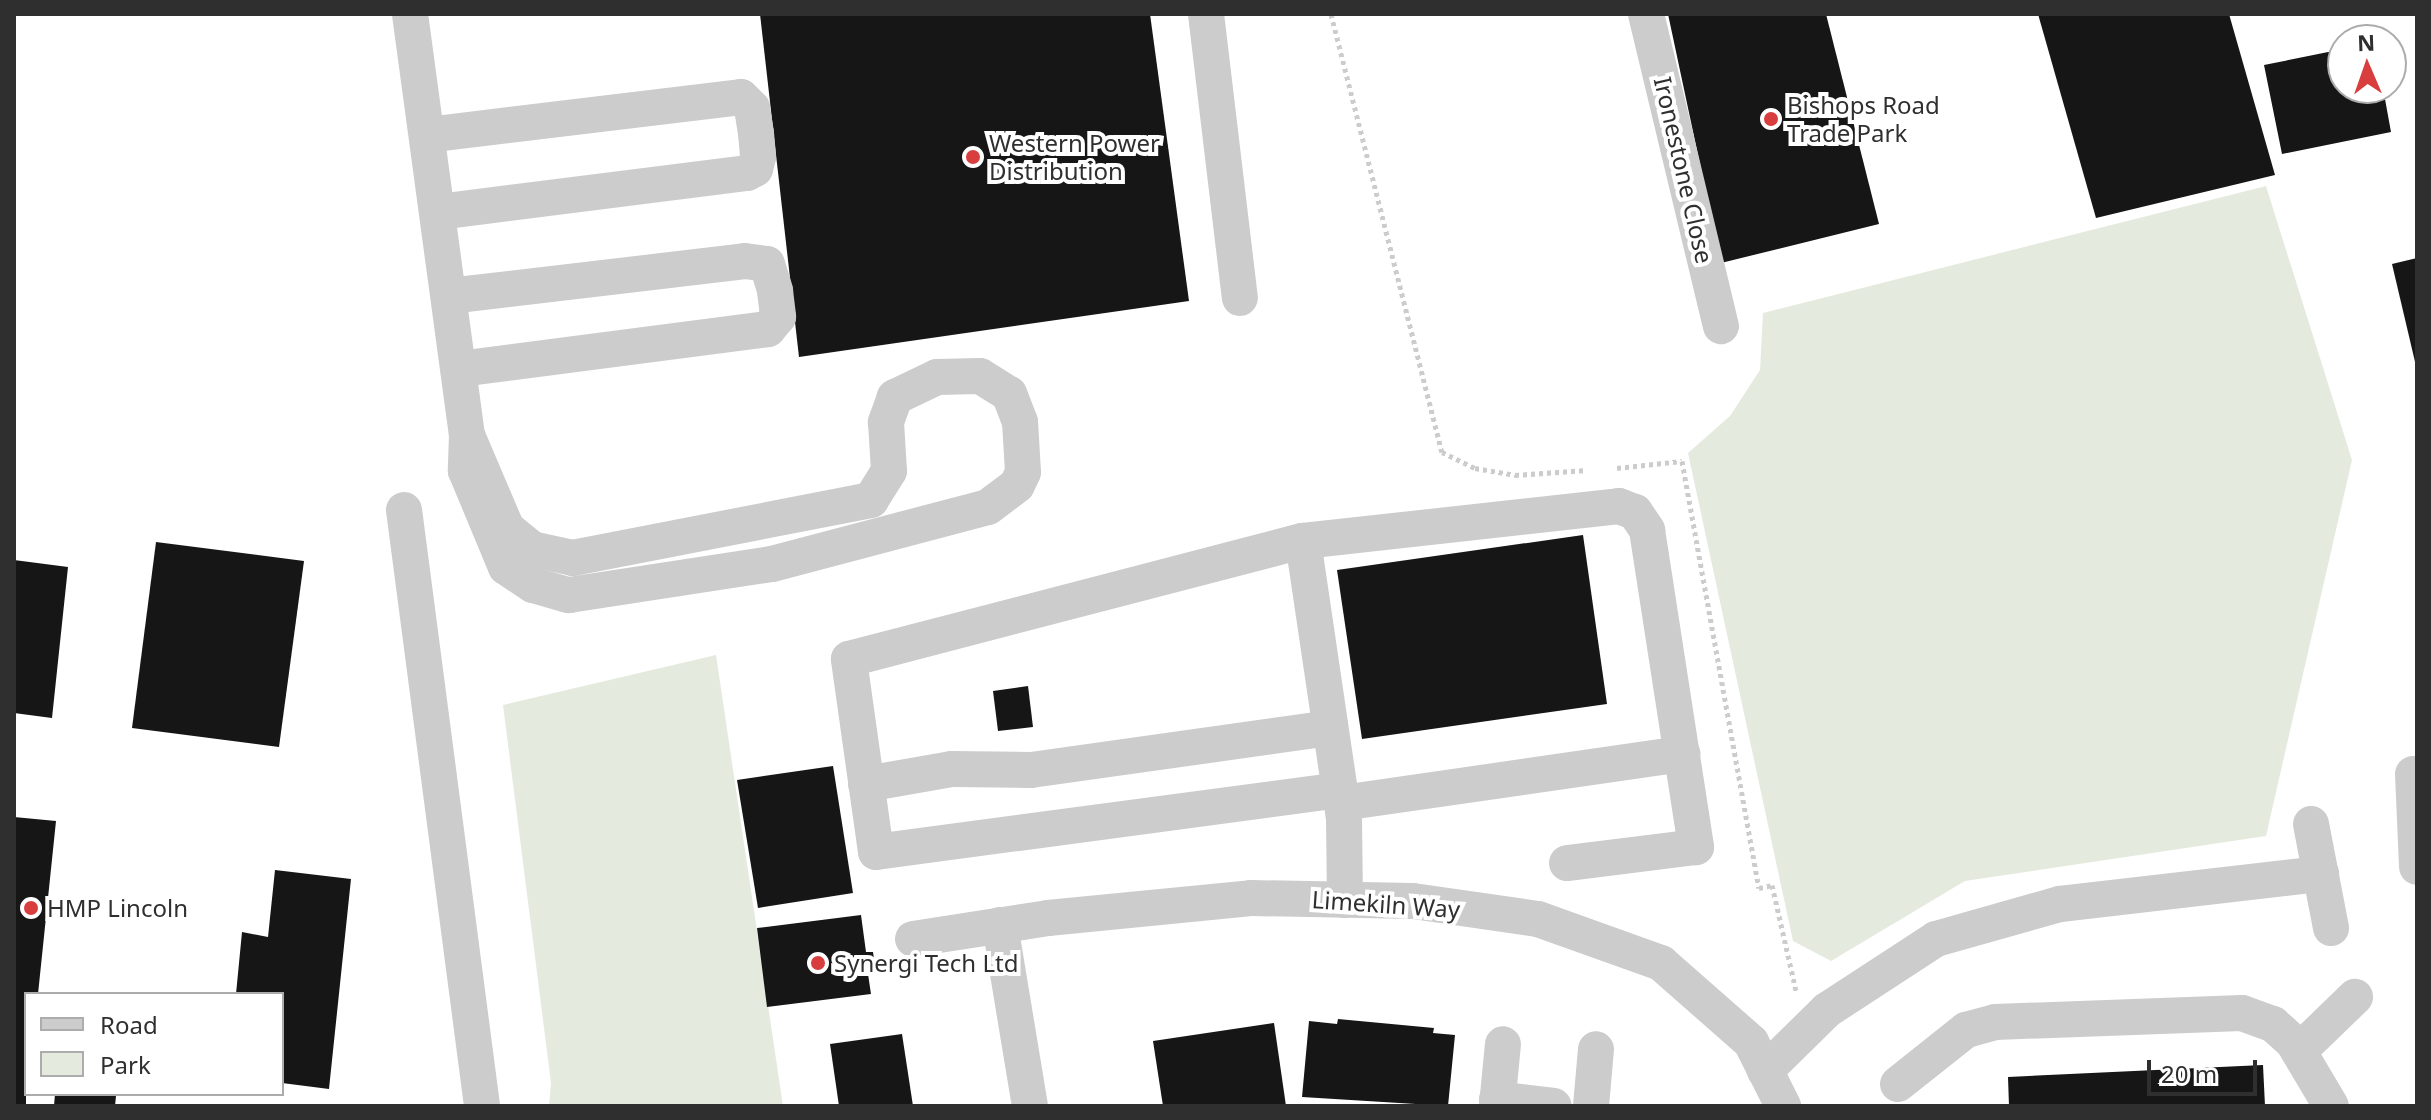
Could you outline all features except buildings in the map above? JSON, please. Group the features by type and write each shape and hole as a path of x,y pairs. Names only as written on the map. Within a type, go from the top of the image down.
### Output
{"street":[{"path":"410,14 459,369 467,435 466,471 506,567 533,585 569,595 772,564 968,514 998,502 1017,485 1023,472 1020,422 1009,394 980,376 937,377 895,397 886,422 889,471 871,500 573,558 532,549 507,529 467,435"},
{"path":"1206,14 1240,298"},
{"name":"Ironestone Close","path":"1646,14 1721,326"},
{"path":"427,135 741,97 752,108 756,133 758,157 755,169 747,173 437,212"},
{"path":"449,296 745,261 767,264 777,299 774,326 760,331 459,369"},
{"path":"1567,863 1696,847 1682,754 1647,530 1635,512 1619,506 1303,541 849,659 876,852 1682,754"},
{"path":"404,510 482,1106"},
{"path":"1303,541 1341,796 1345,900"},
{"path":"866,784 952,769 1031,770 1330,728"},
{"path":"2413,774 2417,867"},
{"path":"2311,824 2331,928"},
{"path":"1765,1071 1827,1010 1936,939 2060,904 2321,874"},
{"name":"Limekiln Way","path":"913,939 1000,925 1251,898 1413,901 1538,919 1661,963 1751,1042 1783,1106"},
{"path":"1000,925 1030,1106"},
{"path":"2299,1051 2355,997"},
{"path":"1898,1084 1966,1030 1995,1022 2242,1013 2273,1024 2299,1051 2331,1106"},
{"path":"1503,1044 1497,1102 1554,1106"},
{"path":"1591,1106 1596,1049"}],"green space":[{"path":"2266,186 2352,460 2266,836 1965,881 1831,961 1793,941 1688,453 1730,416 1760,370 1763,313"},
{"path":"716,655 783,1106 549,1106 551,1083 503,705"}],"place":[{"name":"Bishops Road Trade Park","path":"1771,119"},
{"name":"Western Power Distribution","path":"973,157"},
{"name":"HMP Lincoln","path":"31,908"},
{"name":"Synergi Tech Ltd","path":"818,963"}]}
